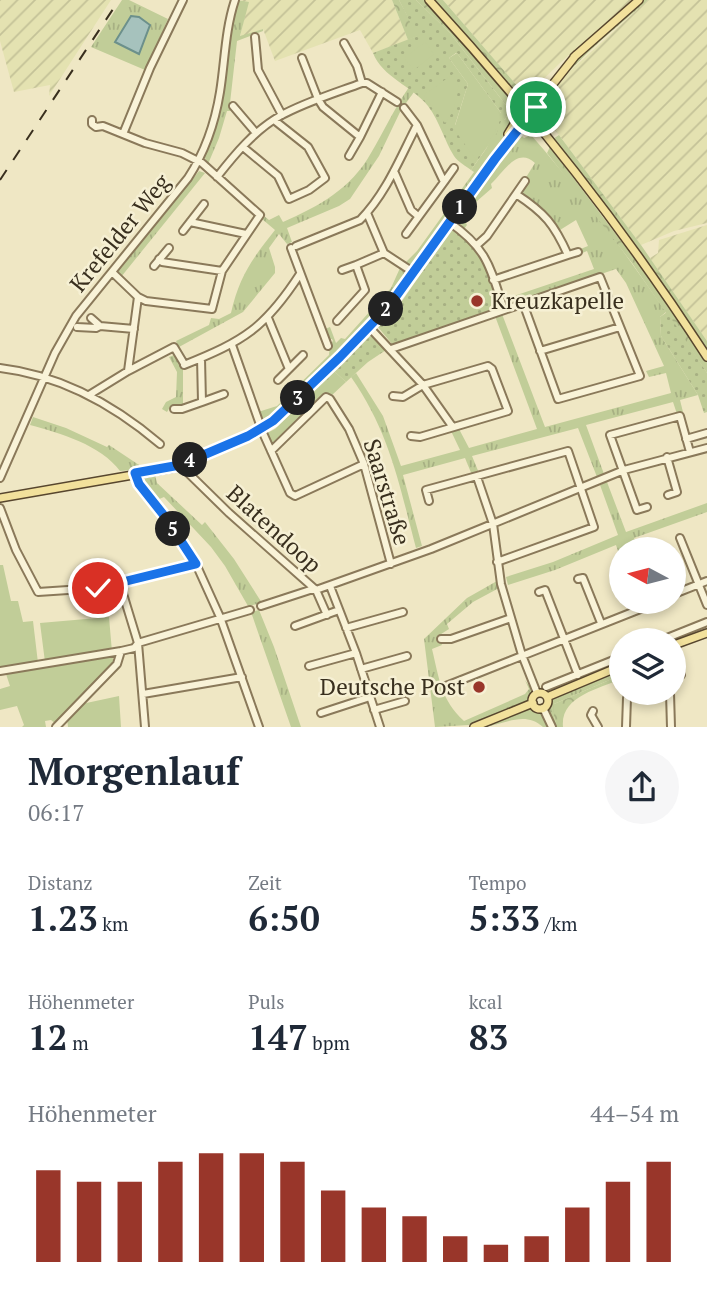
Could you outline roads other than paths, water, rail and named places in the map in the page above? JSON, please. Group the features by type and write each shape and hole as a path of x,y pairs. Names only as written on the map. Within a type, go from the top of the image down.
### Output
{"main road":[{"path":"429,0 542,130 626,240 707,357"},
{"path":"0,498 180,465 229,445 273,421 389,306 555,74 639,0"},
{"path":"495,159 514,123 541,99 576,55"},
{"path":"514,123 515,98"},
{"path":"541,99 542,130"},
{"path":"686,641 707,633"},
{"path":"547,697 609,671"},
{"path":"533,704 533,696 537,693 547,697"},
{"path":"533,704 543,708 547,697"},
{"path":"474,727 533,704"}],"street":[{"path":"123,134 160,46 183,0"},
{"name":"Krefelder Weg","path":"0,478 44,376 76,316 188,178 198,161 208,139 218,103 228,28 235,0"},
{"path":"256,37 258,70 282,115"},
{"path":"344,43 357,66 362,83"},
{"path":"302,58 323,107 360,137"},
{"path":"217,177 256,133 282,115 318,99 362,83 397,102"},
{"path":"349,156 382,92"},
{"path":"233,106 256,133"},
{"path":"404,108 417,125 443,182"},
{"path":"243,147 278,176 289,199 309,190 325,178 308,147 274,120"},
{"path":"328,346 300,274 293,247 360,219 368,213 394,171 417,125"},
{"path":"103,126 198,161 260,215 222,271 212,309 146,301 138,297 112,272"},
{"path":"406,234 454,167"},
{"path":"394,171 411,210 418,216"},
{"path":"477,245 525,181"},
{"path":"516,194 537,208 556,229 568,255"},
{"path":"183,231 204,204"},
{"path":"368,213 384,253 413,272"},
{"path":"192,219 201,226 246,234"},
{"path":"449,222 471,237 485,256 504,310"},
{"path":"169,248 159,260 222,271"},
{"path":"493,280 578,252"},
{"path":"342,271 384,253"},
{"path":"337,321 368,287 356,265"},
{"path":"89,395 174,347 184,363 232,345 268,318 300,274"},
{"path":"391,349 523,303 600,277 640,376 558,399 523,303"},
{"path":"128,371 138,297"},
{"path":"91,317 100,326"},
{"path":"268,318 289,369"},
{"path":"77,327 134,329"},
{"path":"369,327 423,385 452,426"},
{"path":"540,351 620,327"},
{"path":"232,345 271,452 290,493 295,496 364,464"},
{"path":"278,380 303,355"},
{"path":"201,358 202,402"},
{"path":"393,396 403,397 423,385 488,366 492,369 508,411 420,437 411,436"},
{"path":"0,368 44,376 89,395 120,413 160,444"},
{"path":"174,409 182,409 223,394"},
{"name":"Saarstraße","path":"271,452 326,397 330,399 349,429 364,464 391,564"},
{"path":"647,507 637,510 610,435 680,416 690,452"},
{"path":"686,439 707,433"},
{"path":"261,606 330,586 391,564 624,470 707,448"},
{"path":"429,501 426,490 568,451 594,527 497,562"},
{"path":"667,457 677,492 668,495"},
{"name":"Blatendoop","path":"180,465 229,513 316,590 327,615"},
{"path":"135,473 139,484 166,518 196,564 220,617 259,727"},
{"path":"477,477 493,524 497,562 511,618 537,693"},
{"path":"0,508 16,550 38,592 98,588 196,564"},
{"path":"686,553 707,605"},
{"path":"578,579 583,578 601,623"},
{"path":"686,589 707,581"},
{"path":"120,584 138,643 145,727"},
{"name":"Blatendoop","path":"330,586 356,653 380,727"},
{"path":"539,592 545,590 578,675"},
{"path":"0,671 134,648 138,643 250,610"},
{"path":"295,626 340,610"},
{"path":"346,628 403,612"},
{"path":"446,686 563,638 600,626 620,614"},
{"path":"441,639 451,639 511,618"},
{"path":"686,630 707,622"},
{"path":"56,727 117,664 121,651"},
{"path":"309,666 356,653"},
{"path":"361,669 407,656"},
{"path":"546,687 609,662"},
{"path":"143,694 242,677"},
{"path":"321,713 370,697"},
{"path":"374,710 405,701"},
{"path":"626,727 627,705"},
{"path":"670,705 671,727"},
{"path":"543,708 552,727"},
{"path":"593,711 592,715 598,727"}],"water":[{"path":"131,16 139,17 150,25 139,54 115,42"}],"railway":[{"path":"0,180 119,0"}],"place":[{"name":"Kreuzkapelle","path":"477,301"},
{"name":"Deutsche Post","path":"479,687"}]}
